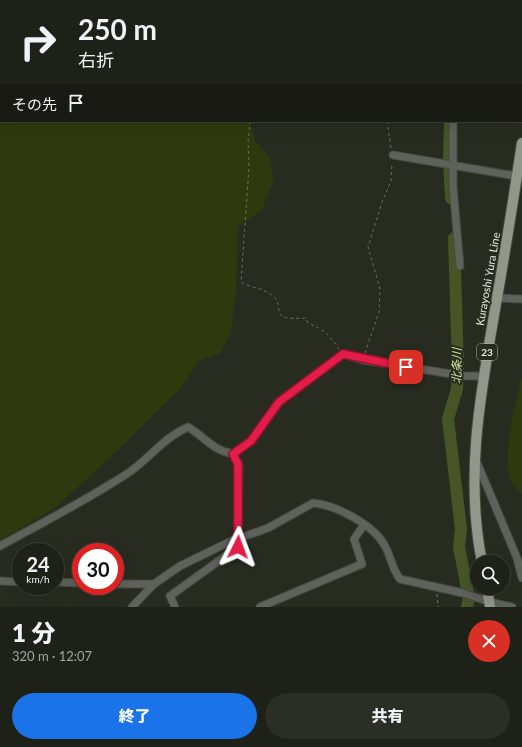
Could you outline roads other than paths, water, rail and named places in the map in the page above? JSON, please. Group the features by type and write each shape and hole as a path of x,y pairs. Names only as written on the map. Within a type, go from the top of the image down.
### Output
{"main road":[{"name":"Kurayoshi Yura Line","path":"481,555 478,542 475,458 483,376 519,177 522,143"},
{"path":"488,595 490,605"}],"street":[{"path":"453,122 453,187 460,266"},
{"path":"393,155 519,177"},
{"path":"497,298 522,299"},
{"path":"0,546 126,475 147,459 157,446 188,427 196,432 216,450 233,454 251,441 279,402 343,354 363,360 449,374 483,376"},
{"path":"175,607 170,596 238,547 238,464 233,454"},
{"path":"475,458 512,546 522,578"},
{"path":"132,607 154,584 180,566 238,538 268,528 313,503 321,504 344,512 377,535 385,546 395,574 400,580 463,593 490,605 512,607"},
{"path":"260,607 362,564 354,539 364,525"},
{"path":"0,581 12,582"},
{"path":"124,584 154,584"}],"waterway":[{"name":"北条川","path":"450,124 449,159 451,198"},
{"name":"北条川","path":"454,238 458,367 457,389 448,419 461,529 459,547 469,599 467,607"}]}
